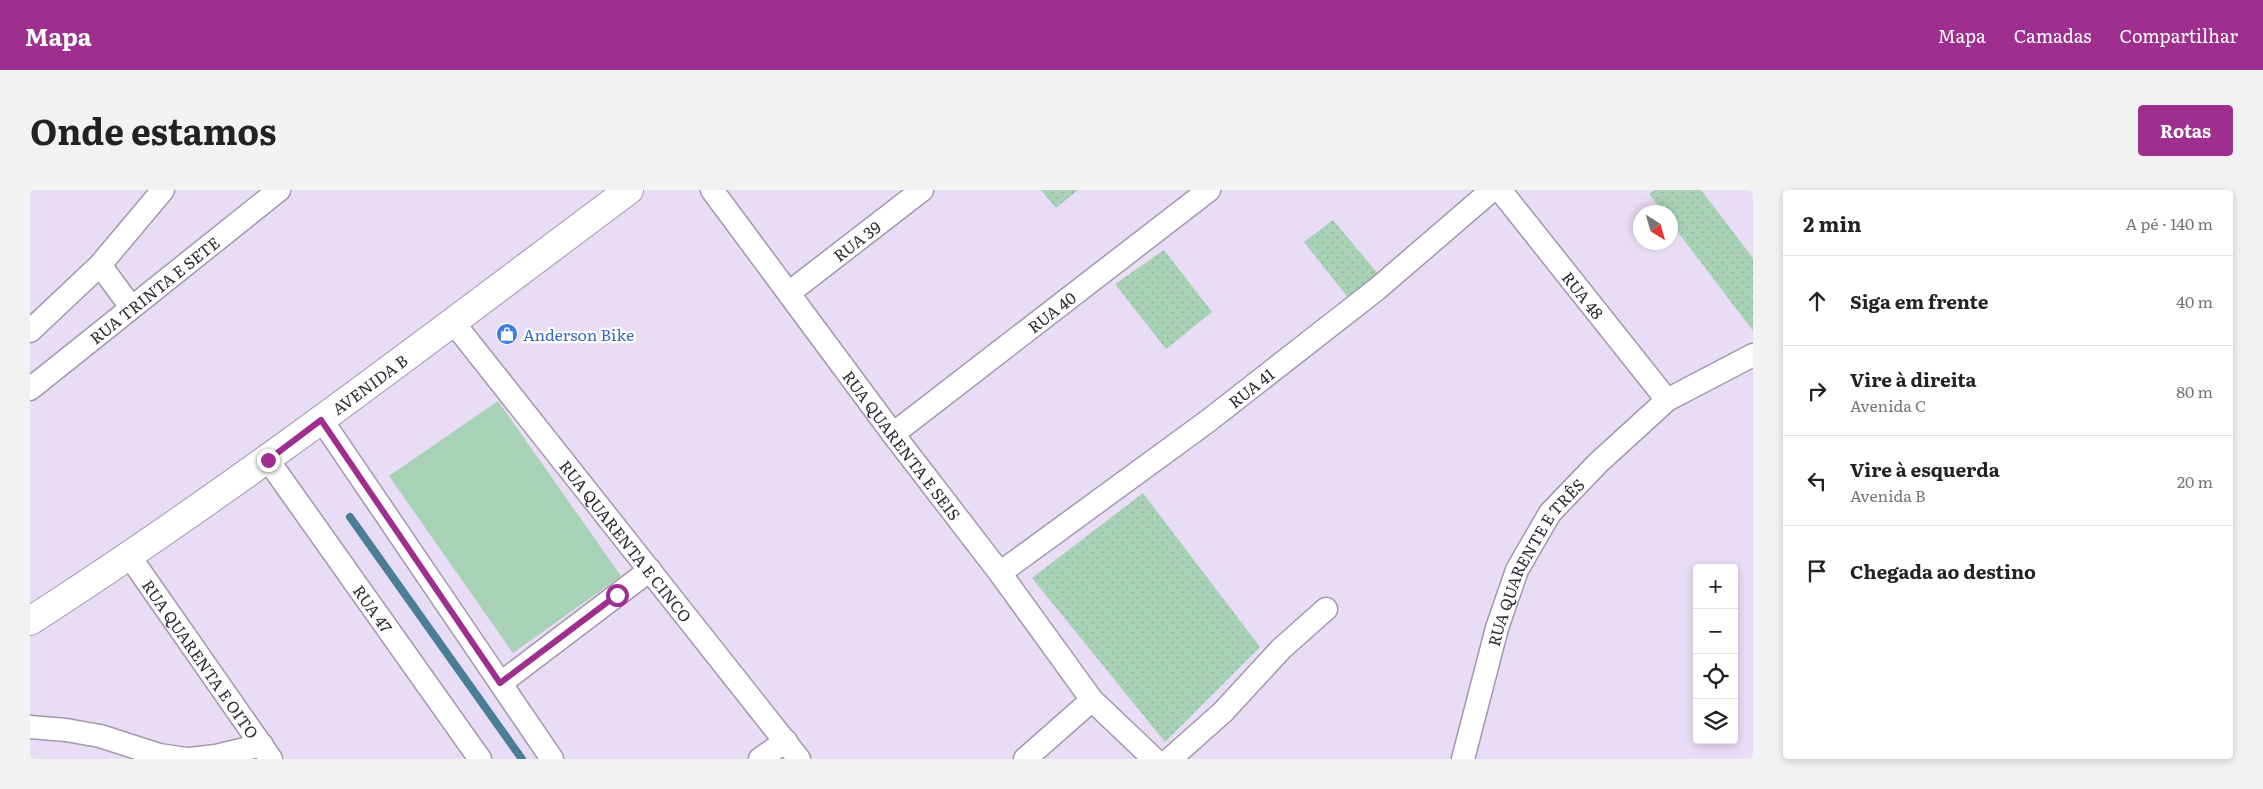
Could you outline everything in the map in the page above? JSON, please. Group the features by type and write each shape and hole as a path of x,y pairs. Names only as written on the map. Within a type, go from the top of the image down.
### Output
{"street":[{"path":"30,332 100,265 163,190"},
{"name":"RUA TRINTA E SETE","path":"30,389 279,190"},
{"name":"AVENIDA B","path":"30,622 130,557 268,460 629,190"},
{"name":"RUA QUARENTA E SEIS","path":"712,190 790,292 893,434 1000,573 1092,700 1154,759"},
{"name":"RUA 39","path":"790,292 922,190"},
{"name":"RUA 40","path":"893,434 1209,190"},
{"name":"RUA 41","path":"1000,573 1216,415 1377,289 1492,190"},
{"name":"RUA 48","path":"1500,190 1667,400"},
{"path":"100,265 131,307"},
{"name":"RUA QUARENTA E CINCO","path":"452,322 799,759"},
{"name":"RUA QUARENTE E TRÊS","path":"1463,759 1497,628 1516,570 1550,513 1598,463 1667,400 1753,354"},
{"path":"321,420 552,759"},
{"name":"RUA 47","path":"268,460 480,759"},
{"name":"RUA QUARENTA E OITO","path":"130,557 266,752"},
{"path":"500,683 650,570"},
{"path":"1170,759 1223,712 1280,649 1326,610"},
{"path":"1025,759 1092,700"},
{"path":"30,727 100,736 159,755 188,759 266,752"},
{"path":"760,759 786,741"}],"green space":[{"path":"1041,190 1078,190 1056,208"},
{"path":"1655,190 1701,190 1753,258 1753,331 1678,232 1678,205 1658,205 1649,194"},
{"path":"1333,220 1380,276 1350,300 1304,242"},
{"path":"1164,250 1212,312 1166,349 1115,284"},
{"path":"498,401 621,576 513,653 389,476"},
{"path":"1143,493 1260,647 1165,742 1032,578"}],"waterway":[{"path":"350,517 522,759"}],"place":[{"name":"Anderson Bike","path":"507,334"}],"route":[{"path":"268,460 321,420 500,683 617,595"}]}
